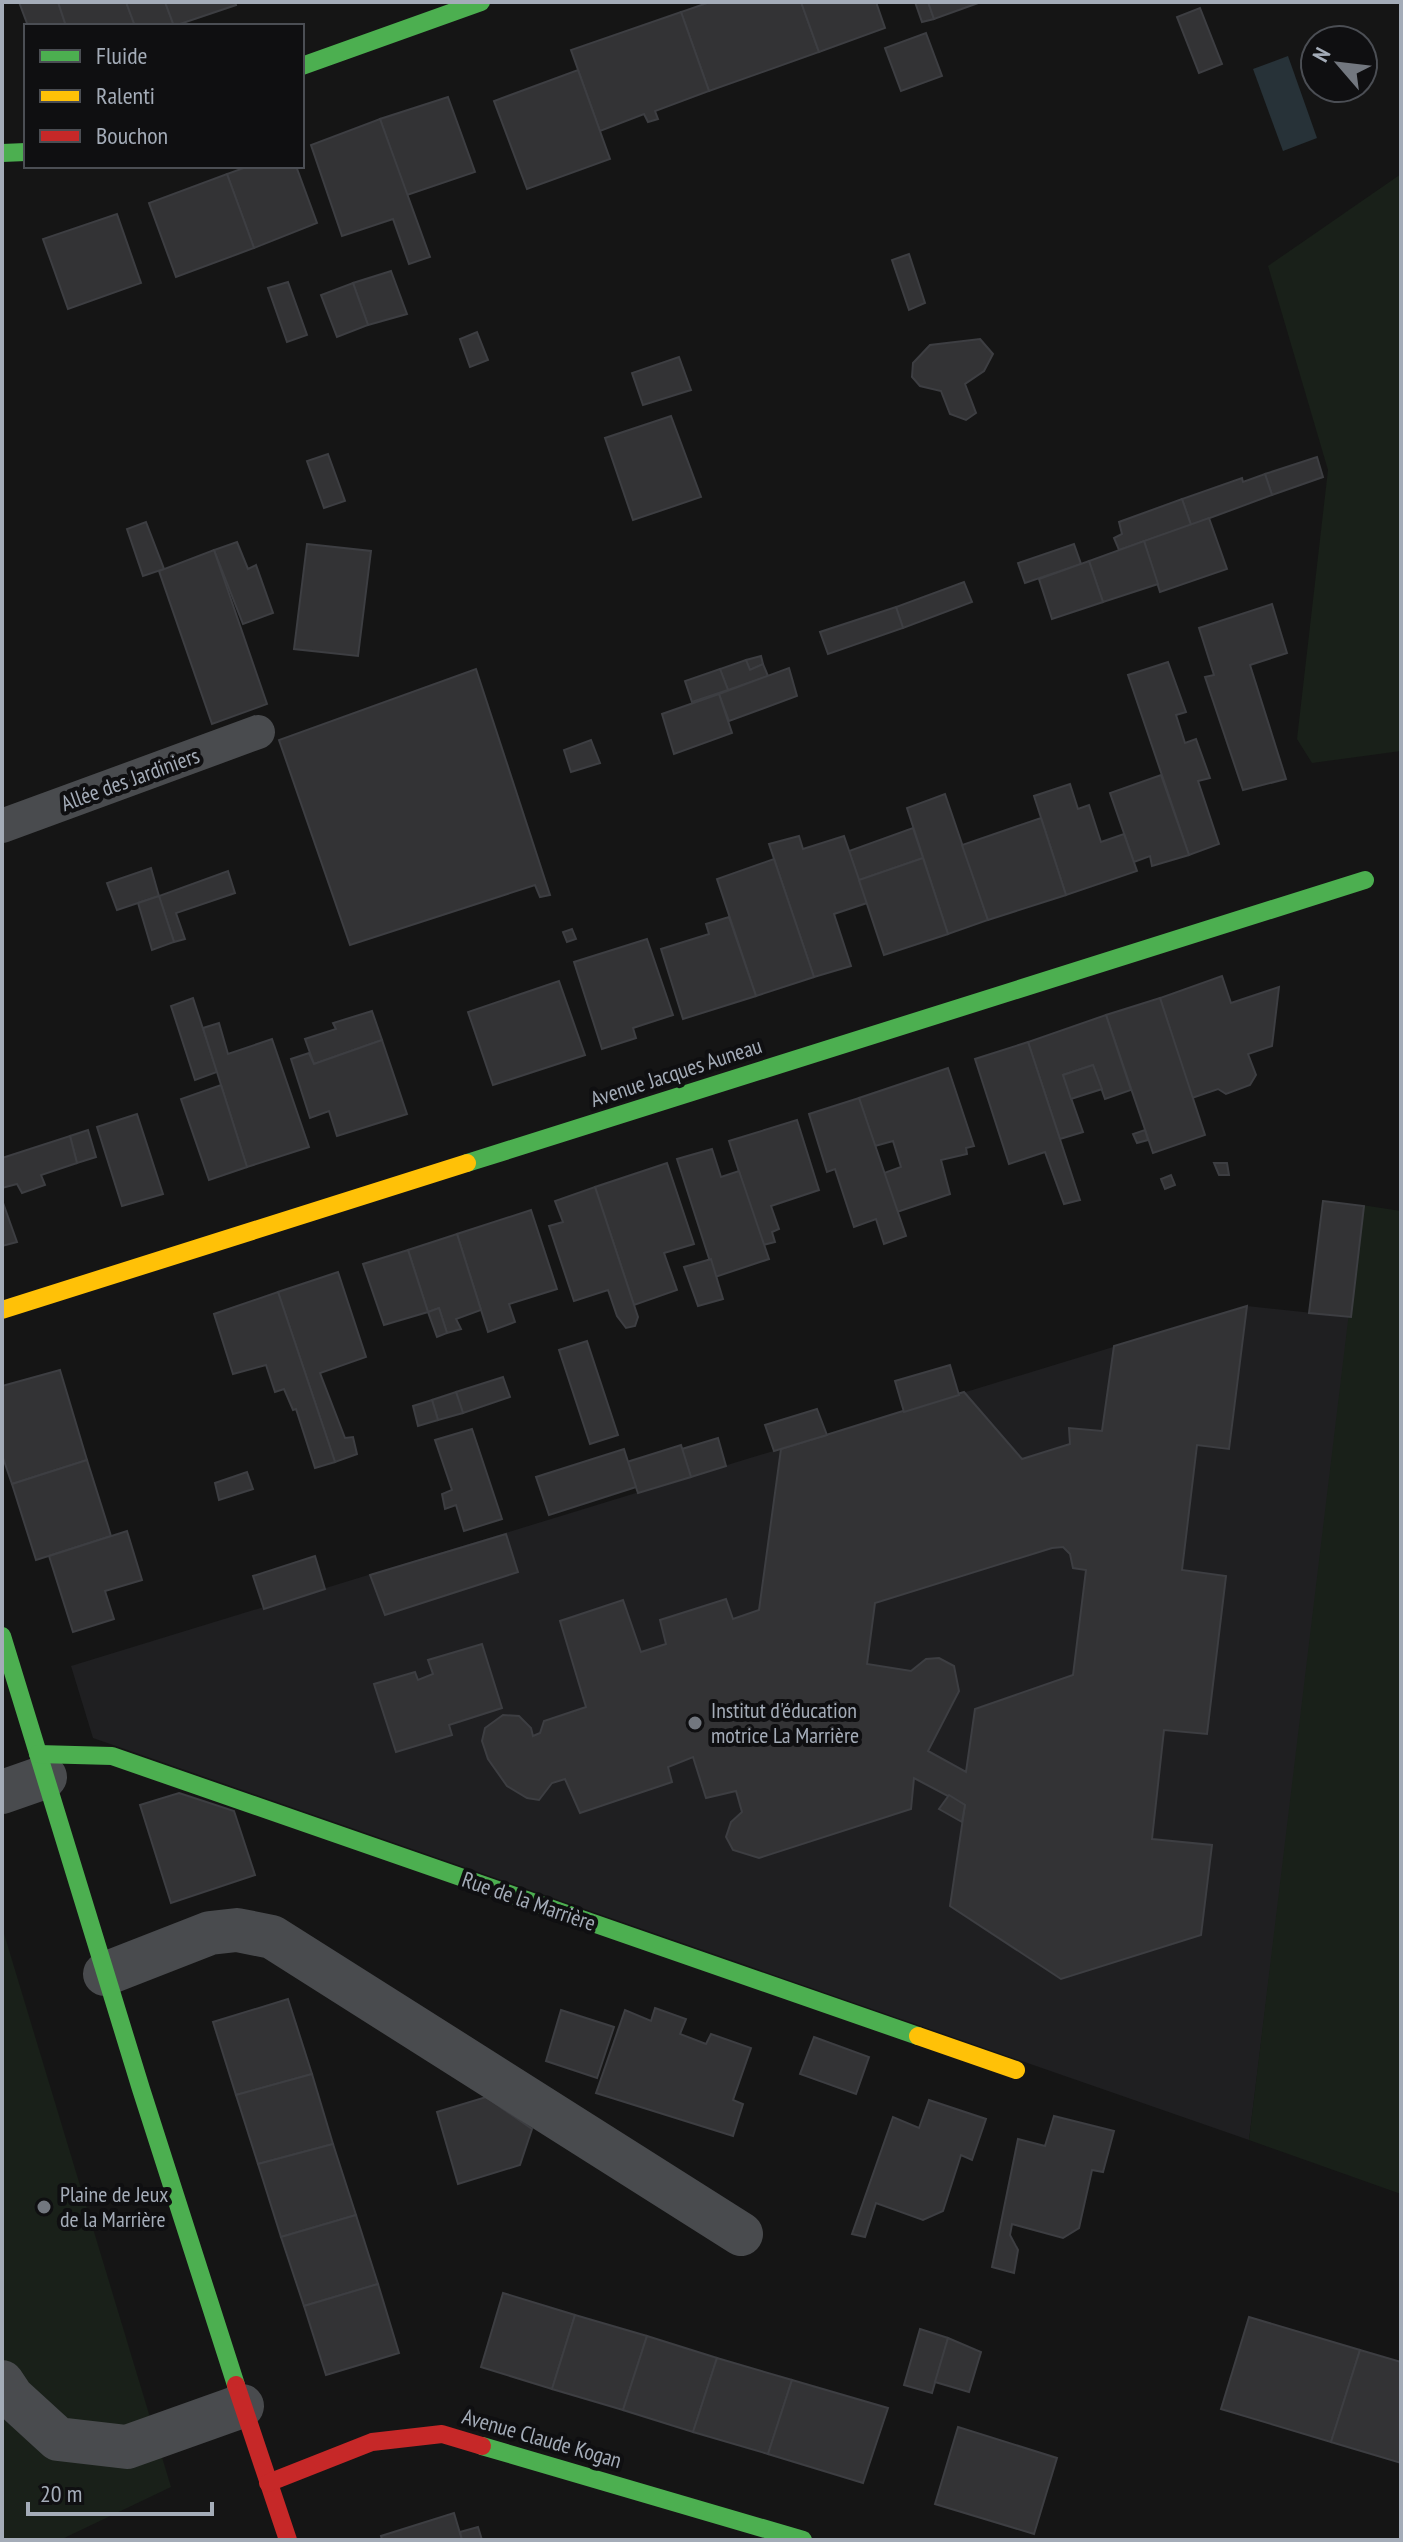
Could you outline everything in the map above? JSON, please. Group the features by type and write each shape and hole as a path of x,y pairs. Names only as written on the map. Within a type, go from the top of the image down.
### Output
{"street":[{"path":"304,65 481,2"},
{"path":"2,153 24,152"},
{"name":"Avenue Jacques Auneau","path":"2,1310 1365,880"},
{"path":"2,1636 105,1974 242,2406 288,2540"},
{"name":"Rue de la Marrière","path":"41,1765 112,1756 1016,2070"},
{"path":"2,1792 41,1765"},
{"path":"105,1974 210,1933 237,1930 272,1937 741,2234"},
{"path":"2,2382 12,2397 58,2439 127,2447 242,2406"},
{"name":"Avenue Claude Kogan","path":"268,2483 372,2442 442,2434 803,2540"}],"lane":[{"name":"Allée des Jardiniers","path":"2,826 258,732"}],"shaded area":[{"path":"1288,56 1299,87 1299,104 1305,104 1317,138 1283,151 1253,69"},
{"path":"1401,174 1401,751 1312,763 1297,739 1328,470 1268,266"},
{"path":"1362,1205 1401,1211 1401,2194 1249,2140"},
{"name":"Institut d'éducation motrice La Marrière","path":"1247,1306 1351,1317 1249,2140 93,1738 71,1666"},
{"name":"Plaine de Jeux de la Marrière","path":"2,1927 171,2487 60,2540 2,2540"}],"building":[{"path":"19,2 58,2 65,24 27,24"},
{"path":"58,2 126,2 134,24 65,24"},
{"path":"126,2 165,2 173,24 134,24"},
{"path":"165,2 235,2 236,5 180,24 173,24"},
{"path":"710,2 801,2 819,52 709,91 681,12"},
{"path":"801,2 876,2 885,28 819,52"},
{"path":"915,2 928,2 934,19 922,22"},
{"path":"928,2 981,2 934,19"},
{"path":"1200,8 1222,64 1199,73 1177,17"},
{"path":"681,12 709,91 655,111 658,119 648,122 644,114 600,131 571,50"},
{"path":"926,33 942,76 901,91 885,48"},
{"path":"578,70 610,159 527,189 494,101"},
{"path":"448,97 475,172 407,195 380,119"},
{"path":"380,119 430,257 409,264 393,219 342,236 311,145"},
{"path":"244,168 297,168 317,223 254,248 227,174"},
{"path":"227,174 254,248 176,277 149,203"},
{"path":"117,214 141,283 68,309 43,239"},
{"path":"909,254 925,303 909,310 892,260"},
{"path":"391,271 407,314 368,325 353,283"},
{"path":"288,282 307,335 287,342 268,288"},
{"path":"353,283 368,325 337,337 321,295"},
{"path":"477,332 488,360 470,367 460,339"},
{"path":"980,339 993,354 984,371 965,384 976,413 966,420 950,414 941,391 920,386 912,377 913,363 930,345"},
{"path":"679,357 691,390 643,405 632,373"},
{"path":"671,416 701,497 633,520 605,438"},
{"path":"328,454 345,501 324,508 307,461"},
{"path":"1317,457 1323,477 1272,495 1265,474"},
{"path":"1265,474 1272,495 1191,525 1182,499 1242,478 1243,482"},
{"path":"1182,499 1191,525 1119,550 1114,538 1122,534 1119,522"},
{"path":"1209,518 1227,569 1160,592 1144,541"},
{"path":"146,522 164,569 143,576 127,529"},
{"path":"1144,541 1158,584 1103,602 1089,561"},
{"path":"237,542 248,569 256,565 273,613 243,624 214,550"},
{"path":"307,544 371,551 358,656 294,649"},
{"path":"1074,544 1081,564 1025,583 1018,563"},
{"path":"214,550 267,704 212,724 159,571"},
{"path":"1089,561 1103,602 1052,619 1039,579"},
{"path":"964,582 972,602 903,628 896,607"},
{"path":"1272,604 1287,653 1250,665 1286,779 1243,790 1205,677 1214,675 1199,628"},
{"path":"896,607 903,628 828,654 820,632"},
{"path":"761,656 763,664 750,670 746,660"},
{"path":"746,660 750,670 763,664 768,676 728,690 720,669"},
{"path":"1168,662 1186,712 1176,715 1185,743 1196,739 1210,778 1198,781 1219,844 1189,855 1128,675"},
{"path":"789,668 797,696 729,721 719,694"},
{"path":"476,669 550,895 540,897 535,885 350,945 279,740"},
{"path":"720,669 728,690 692,702 685,681"},
{"path":"719,694 732,733 674,754 662,714"},
{"path":"591,740 600,763 571,772 564,750"},
{"path":"1161,775 1189,855 1152,866 1150,856 1134,862 1110,793"},
{"path":"1070,784 1078,809 1089,805 1101,842 1124,834 1137,871 1066,895 1034,796"},
{"path":"945,794 988,920 948,934 907,808"},
{"path":"1041,818 1066,895 988,920 962,845"},
{"path":"913,828 923,858 859,880 849,851"},
{"path":"799,836 803,849 844,836 867,903 834,914 851,966 814,977 769,844"},
{"path":"923,858 948,934 884,955 859,880"},
{"path":"774,859 814,977 756,996 717,879"},
{"path":"151,868 159,896 117,910 107,883"},
{"path":"228,871 235,893 176,913 185,939 174,942 159,896"},
{"path":"159,896 174,942 152,950 138,903"},
{"path":"729,917 756,996 683,1019 661,949 709,934 706,924"},
{"path":"572,929 576,939 567,942 563,932"},
{"path":"647,939 673,1015 633,1028 636,1038 602,1049 574,962"},
{"path":"1222,976 1231,1003 1279,987 1272,1046 1248,1054 1256,1075 1250,1085 1226,1094 1218,1089 1192,1098 1160,998"},
{"path":"559,981 585,1055 493,1085 468,1012"},
{"path":"193,998 217,1072 195,1080 171,1006"},
{"path":"1160,998 1205,1135 1153,1153 1106,1015"},
{"path":"372,1011 382,1040 314,1064 305,1039 336,1029 333,1023"},
{"path":"1106,1015 1131,1090 1105,1099 1093,1065 1063,1075 1083,1132 1060,1139 1028,1042"},
{"path":"219,1023 228,1054 272,1039 309,1147 247,1167 203,1028"},
{"path":"382,1040 407,1114 337,1136 329,1111 310,1118 291,1059 309,1053 314,1064"},
{"path":"1028,1042 1080,1200 1064,1204 1045,1152 1009,1164 975,1059"},
{"path":"1093,1065 1102,1089 1071,1099 1063,1075"},
{"path":"948,1068 974,1146 966,1148 967,1154 941,1160 950,1194 897,1212 884,1173 901,1167 893,1141 875,1146 859,1098"},
{"path":"221,1085 247,1167 209,1180 181,1099"},
{"path":"859,1098 906,1236 884,1244 876,1219 854,1227 835,1169 827,1172 809,1114"},
{"path":"137,1114 163,1194 122,1206 97,1127"},
{"path":"797,1120 819,1190 771,1206 779,1229 772,1232 775,1242 763,1245 729,1141"},
{"path":"88,1130 96,1157 77,1163 70,1136"},
{"path":"1145,1130 1148,1140 1137,1143 1133,1134"},
{"path":"70,1136 77,1163 41,1175 45,1185 22,1193 17,1184 2,1188 2,1158"},
{"path":"712,1149 721,1177 739,1171 769,1259 715,1277 677,1159"},
{"path":"667,1163 694,1244 664,1253 677,1290 634,1305 595,1187"},
{"path":"1214,1163 1227,1163 1229,1175 1219,1175"},
{"path":"1171,1175 1175,1185 1165,1189 1161,1179"},
{"path":"595,1187 638,1317 635,1326 626,1328 617,1316 608,1290 574,1301 549,1226 563,1222 555,1201"},
{"path":"2,1200 17,1242 2,1246"},
{"path":"1323,1201 1364,1206 1351,1317 1309,1313"},
{"path":"531,1210 557,1289 509,1304 515,1322 488,1332 457,1234"},
{"path":"457,1234 481,1310 456,1319 461,1329 447,1333 439,1308 428,1312 408,1250"},
{"path":"408,1250 428,1312 384,1325 363,1264"},
{"path":"711,1259 723,1299 698,1306 684,1267"},
{"path":"338,1272 366,1357 320,1373 345,1438 353,1437 357,1454 335,1462 278,1292"},
{"path":"278,1292 335,1462 315,1468 296,1409 293,1410 284,1389 275,1392 266,1365 233,1374 214,1314"},
{"path":"1247,1306 1229,1449 1197,1445 1182,1570 1226,1576 1207,1734 1164,1730 1152,1839 1212,1845 1201,1935 1061,1979 950,1906 965,1805 914,1778 911,1809 759,1858 733,1850 726,1837 731,1822 742,1812 736,1791 706,1798 693,1757 668,1767 672,1782 580,1813 565,1779 552,1783 539,1800 527,1798 507,1786 488,1759 482,1741 485,1728 503,1715 519,1716 531,1728 533,1736 540,1733 544,1721 586,1707 560,1621 623,1600 641,1652 666,1644 660,1620 726,1599 733,1619 759,1610 781,1449 964,1392 1022,1459 1070,1444 1069,1428 1102,1431 1114,1346","holes":["1063,1547 1070,1554 1073,1568 1086,1570 1073,1675 975,1709 966,1772 928,1751 959,1691 954,1666 939,1658 926,1659 911,1671 867,1664 875,1603 1052,1548"]},
{"path":"439,1308 447,1333 437,1337 428,1312"},
{"path":"587,1341 618,1435 590,1444 559,1350"},
{"path":"950,1365 959,1395 904,1412 895,1381"},
{"path":"60,1370 87,1460 12,1484 2,1455 2,1386"},
{"path":"503,1377 510,1397 463,1413 456,1392"},
{"path":"456,1392 463,1413 438,1420 432,1400"},
{"path":"432,1400 438,1420 418,1426 413,1406"},
{"path":"817,1409 827,1435 774,1451 765,1425"},
{"path":"472,1429 502,1519 464,1531 456,1505 445,1509 442,1494 452,1490 435,1440"},
{"path":"718,1438 726,1466 691,1477 682,1449"},
{"path":"681,1445 691,1477 638,1493 627,1462"},
{"path":"624,1449 636,1487 549,1515 536,1477"},
{"path":"87,1460 111,1536 36,1560 12,1484"},
{"path":"247,1472 253,1489 219,1500 215,1483"},
{"path":"127,1531 142,1580 105,1591 114,1619 73,1632 49,1556"},
{"path":"506,1534 518,1572 385,1615 370,1575"},
{"path":"315,1556 325,1589 264,1609 253,1576"},
{"path":"482,1644 502,1708 449,1725 452,1735 396,1752 374,1684 415,1672 418,1680 433,1674 428,1660"},
{"path":"179,1793 234,1811 255,1875 171,1903 140,1805"},
{"path":"949,1795 965,1805 962,1822 939,1809"},
{"path":"288,1999 312,2074 236,2095 213,2022"},
{"path":"655,2008 686,2019 680,2034 706,2044 711,2034 751,2048 733,2100 743,2104 733,2136 596,2093 625,2010 651,2021"},
{"path":"561,2010 614,2027 597,2078 546,2061"},
{"path":"814,2037 869,2057 856,2094 800,2074"},
{"path":"312,2074 333,2144 258,2164 236,2095"},
{"path":"486,2097 532,2129 520,2165 458,2184 437,2112"},
{"path":"929,2100 986,2119 972,2160 961,2155 943,2211 923,2220 876,2203 865,2237 852,2234 893,2117 919,2128"},
{"path":"1054,2116 1114,2131 1103,2172 1092,2170 1079,2228 1063,2238 1012,2224 1010,2235 1018,2250 1014,2273 992,2267 1018,2139 1045,2146"},
{"path":"333,2144 356,2215 281,2237 258,2164"},
{"path":"356,2215 378,2284 304,2306 281,2237"},
{"path":"378,2284 399,2353 326,2375 304,2306"},
{"path":"503,2293 575,2315 552,2389 481,2367"},
{"path":"575,2315 647,2336 623,2410 552,2389"},
{"path":"1249,2317 1360,2350 1331,2442 1221,2409"},
{"path":"920,2329 948,2338 932,2393 904,2385"},
{"path":"647,2336 717,2358 693,2432 623,2410"},
{"path":"948,2338 981,2352 969,2392 935,2382"},
{"path":"1360,2350 1401,2362 1401,2463 1331,2442"},
{"path":"717,2358 792,2380 768,2454 693,2432"},
{"path":"792,2380 888,2408 863,2483 768,2454"},
{"path":"958,2427 1057,2458 1034,2534 935,2504"},
{"path":"454,2513 462,2540 382,2540 381,2536"},
{"path":"478,2527 482,2540 462,2540 460,2532"}],"traffic: fast":[{"path":"304,65 481,2"},
{"path":"2,153 24,152"},
{"path":"467,1163 1365,880"},
{"path":"2,1636 141,2089 236,2385"},
{"path":"38,1754 112,1756 918,2036"},
{"path":"482,2446 803,2540"}],"traffic: slow":[{"path":"2,1310 467,1163"},
{"path":"918,2036 1016,2070"}],"traffic: jam":[{"path":"236,2385 288,2540"},
{"path":"268,2483 372,2442 442,2434 482,2446"}],"place":[{"name":"Institut d'éducation motrice La Marrière","path":"695,1723"},
{"name":"Plaine de Jeux de la Marrière","path":"44,2207"}]}
